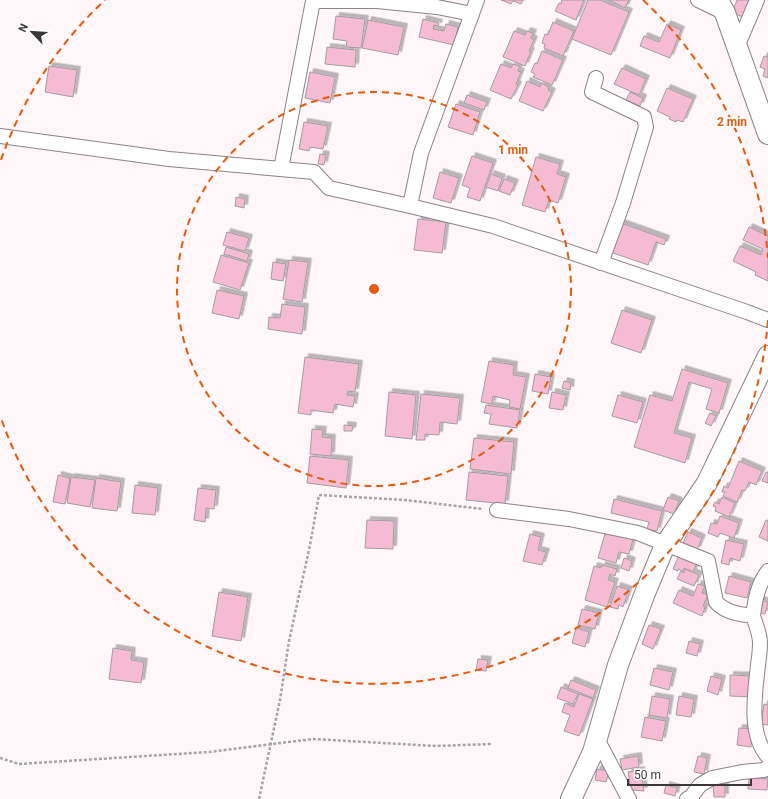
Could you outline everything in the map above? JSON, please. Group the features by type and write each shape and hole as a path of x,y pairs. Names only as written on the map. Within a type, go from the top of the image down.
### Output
{"street":[{"path":"410,206 421,153 477,0"},
{"path":"698,0 722,6 768,134"},
{"path":"737,47 757,0"},
{"path":"281,169 312,1 376,1 437,7 472,14"},
{"path":"596,78 592,92 644,117 646,127 624,202 601,263"},
{"path":"0,136 169,159 314,172 329,188 493,226 768,320"},
{"path":"571,799 593,752 618,666 665,544 707,483 768,356"},
{"path":"497,510 569,519 638,533 708,561 716,602 731,612 753,616"},
{"path":"768,571 762,579 754,602 753,616 760,644 754,699 756,734 765,754 768,757"},
{"path":"597,739 630,799"},
{"path":"687,799 691,797 700,785 712,778 742,772 764,770 768,767"}],"path":[{"path":"259,799 280,700 297,600 310,545 319,495 404,500 497,510"},
{"path":"0,758 20,764 209,752 313,739 436,746 491,744"}],"building":[{"path":"501,0 523,0 521,4 513,1 511,4"},
{"path":"562,0 584,0 576,20 555,11 559,3 561,4"},
{"path":"588,0 600,0 629,12 611,55 572,39"},
{"path":"609,0 629,0 625,8"},
{"path":"737,0 752,0 746,18 732,13"},
{"path":"336,16 365,19 361,48 346,47 347,41 333,39"},
{"path":"423,19 439,23 438,26 434,25 433,29 444,31 446,24 458,27 454,45 419,37"},
{"path":"368,20 404,27 398,55 362,48"},
{"path":"553,22 574,31 563,56 544,48 545,44 542,43 545,34 548,35"},
{"path":"667,24 681,30 670,58 640,46 644,36 659,42"},
{"path":"514,31 525,35 527,31 533,33 531,38 534,40 525,66 503,57"},
{"path":"327,47 356,50 355,67 325,64"},
{"path":"542,51 563,60 552,85 533,77 535,74 531,72 535,63 537,64"},
{"path":"764,56 768,57 768,78 763,76 765,69 760,67"},
{"path":"501,64 511,68 513,64 520,66 518,71 521,72 516,84 518,85 511,99 490,90"},
{"path":"49,66 77,70 73,97 45,92"},
{"path":"622,68 646,79 639,95 614,84"},
{"path":"310,72 335,77 330,103 305,98"},
{"path":"527,81 540,87 541,83 549,87 548,90 552,92 543,111 519,101"},
{"path":"667,88 693,99 683,122 677,120 676,122 669,119 670,117 657,111"},
{"path":"630,92 643,98 640,106 626,100"},
{"path":"467,95 487,102 484,110 464,103"},
{"path":"456,104 480,112 473,135 448,127"},
{"path":"304,122 328,126 323,149 310,147 309,151 299,149"},
{"path":"320,154 326,155 324,165 318,164"},
{"path":"472,156 493,163 480,201 467,197 470,188 462,185"},
{"path":"536,157 560,164 557,174 566,177 558,203 549,200 545,212 522,205"},
{"path":"440,172 459,178 451,203 433,198"},
{"path":"491,174 502,178 498,191 486,187"},
{"path":"504,179 515,183 510,195 499,191"},
{"path":"236,197 245,199 244,208 235,206"},
{"path":"418,219 446,222 442,253 414,250"},
{"path":"621,223 666,239 664,245 656,242 648,265 610,252"},
{"path":"749,227 768,236 768,281 755,275 756,272 733,261 740,246 761,255 763,249 743,240"},
{"path":"227,232 249,238 245,251 223,245"},
{"path":"226,247 249,254 247,261 224,254"},
{"path":"221,255 249,263 240,290 213,282"},
{"path":"289,260 308,262 302,302 283,299"},
{"path":"273,262 286,264 283,281 271,279"},
{"path":"217,290 244,296 239,319 212,313"},
{"path":"282,304 305,307 302,334 268,329 269,317 280,318"},
{"path":"622,310 652,320 641,353 611,343"},
{"path":"305,357 359,364 355,392 348,391 347,395 355,396 353,407 335,404 333,413 311,410 311,415 298,413"},
{"path":"489,361 514,365 513,375 526,377 520,409 509,407 510,400 493,396 492,404 481,402"},
{"path":"682,369 728,383 719,413 706,409 712,389 689,382 674,433 692,438 685,463 634,447 650,395 672,401"},
{"path":"535,374 551,377 548,394 532,391"},
{"path":"564,381 571,383 570,390 562,388"},
{"path":"389,392 416,395 412,439 385,436"},
{"path":"552,392 566,395 563,410 549,408"},
{"path":"421,394 460,398 457,424 440,422 439,435 425,434 425,440 416,440"},
{"path":"618,395 643,402 637,423 612,416"},
{"path":"486,405 520,410 517,428 489,424 491,414 484,413"},
{"path":"710,413 716,416 711,426 705,423"},
{"path":"344,425 353,426 352,431 344,431"},
{"path":"312,429 323,430 322,437 332,438 331,456 310,454"},
{"path":"474,438 514,442 511,474 470,469"},
{"path":"310,456 349,460 346,488 307,483"},
{"path":"739,461 762,471 756,485 749,482 745,491 742,490 737,502 723,496 725,492 722,492 724,486 728,488"},
{"path":"469,472 508,476 505,504 466,500"},
{"path":"766,472 768,473 768,483 762,481"},
{"path":"58,475 70,478 65,504 53,502"},
{"path":"71,477 95,480 90,507 67,503"},
{"path":"96,478 121,482 117,511 92,508"},
{"path":"135,485 158,488 155,515 132,513"},
{"path":"198,488 216,490 214,509 206,508 205,522 194,520"},
{"path":"668,497 679,501 674,514 663,510"},
{"path":"722,497 735,503 729,517 715,511 716,507 713,506 715,502 719,504"},
{"path":"614,499 662,511 657,531 647,529 649,522 611,513"},
{"path":"720,516 739,523 734,538 720,533 718,537 708,533 711,523 717,524"},
{"path":"367,520 394,521 393,549 365,548"},
{"path":"766,520 768,521 768,541 759,537"},
{"path":"606,530 633,539 629,554 619,552 616,563 598,558"},
{"path":"688,532 702,538 697,550 683,543"},
{"path":"530,534 541,537 538,550 546,552 542,565 523,561"},
{"path":"726,540 744,544 740,561 730,558 729,565 721,563"},
{"path":"679,555 697,563 693,572 684,568 683,571 673,569"},
{"path":"624,558 632,561 629,571 621,568"},
{"path":"602,565 617,569 615,576 610,574 608,580 615,582 607,607 585,600 594,566 601,568"},
{"path":"685,569 699,575 694,586 677,579 681,571 684,573"},
{"path":"729,576 751,582 747,598 725,593"},
{"path":"698,584 705,586 702,593 708,595 703,606 705,607 702,616 673,603 679,590 693,596"},
{"path":"617,586 629,590 623,607 619,605 618,609 610,607"},
{"path":"219,592 248,597 241,641 212,636"},
{"path":"760,600 768,602 765,614 757,613"},
{"path":"582,609 599,613 595,629 578,625"},
{"path":"649,625 661,629 653,649 642,644"},
{"path":"576,628 589,632 585,647 572,643"},
{"path":"689,641 700,644 697,656 686,653"},
{"path":"113,648 132,651 131,660 144,662 141,683 109,679"},
{"path":"478,659 488,660 486,671 476,670"},
{"path":"654,668 673,672 669,690 650,685"},
{"path":"730,675 753,676 752,697 730,696"},
{"path":"711,676 722,679 718,695 707,691"},
{"path":"571,680 596,690 593,698 568,688"},
{"path":"561,687 578,694 573,704 557,698"},
{"path":"579,694 593,699 579,736 564,731 570,715 562,712 565,703 574,707"},
{"path":"652,696 670,699 667,718 649,715"},
{"path":"679,696 694,699 691,717 676,715"},
{"path":"764,704 768,705 768,725 761,724"},
{"path":"645,717 666,721 662,741 641,737"},
{"path":"739,728 752,729 751,747 737,745"},
{"path":"638,756 639,767 622,770 620,759"},
{"path":"698,756 707,758 704,774 694,772"},
{"path":"597,769 609,771 606,782 595,780"},
{"path":"641,770 644,791 631,790 628,772"},
{"path":"749,778 768,779 767,790 748,789"},
{"path":"713,782 725,782 725,797 714,797"},
{"path":"666,785 677,788 675,796 664,793"}]}
